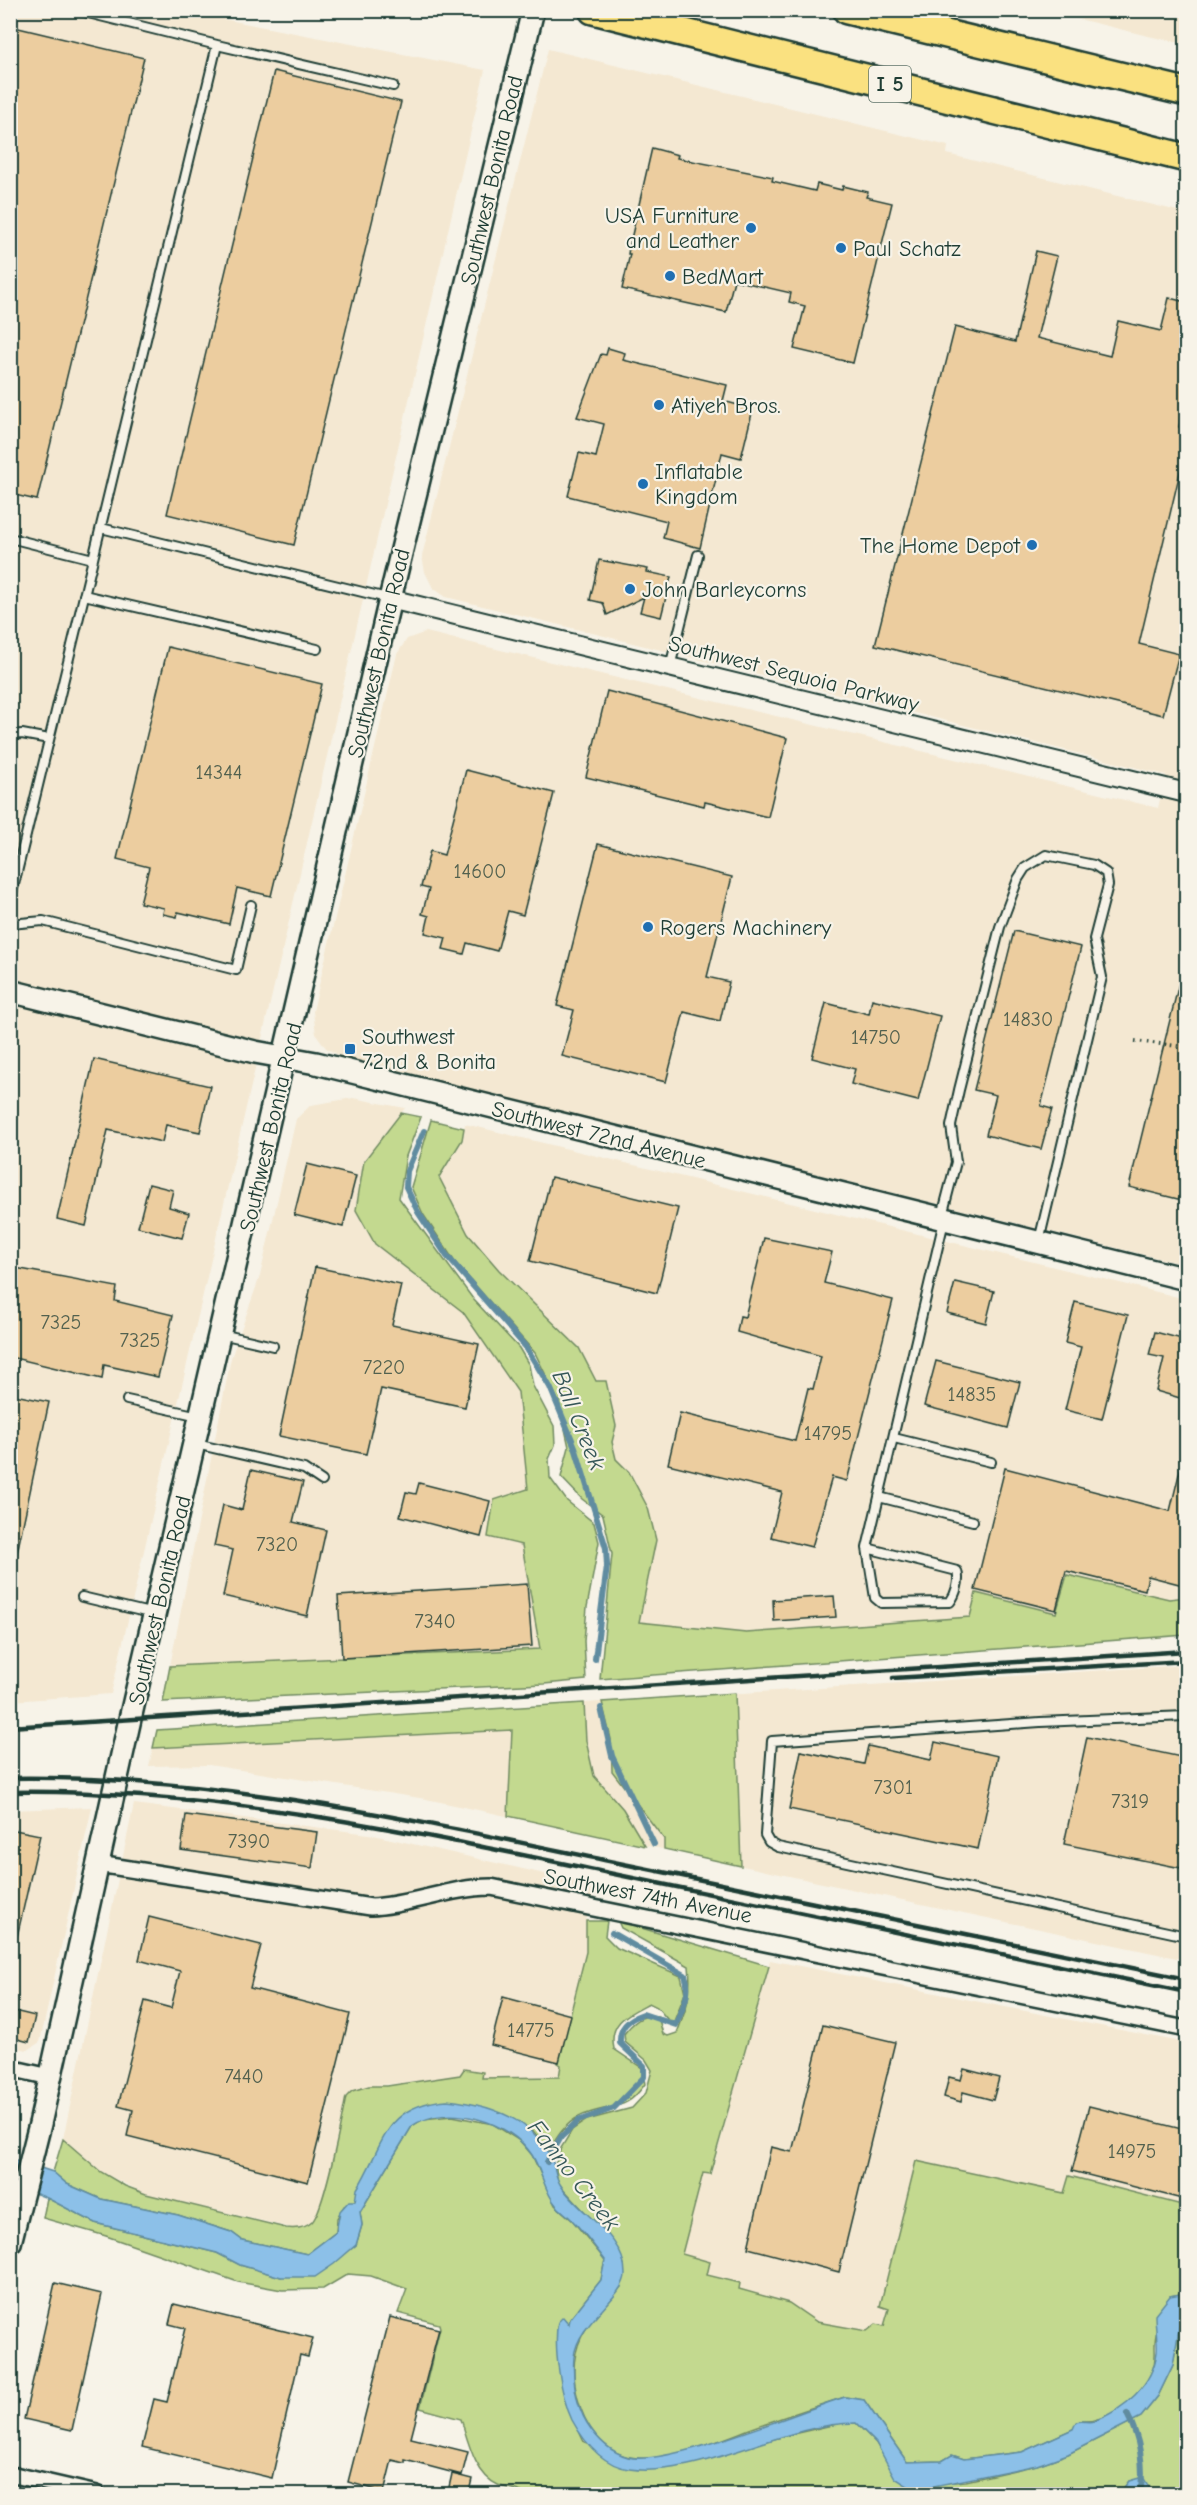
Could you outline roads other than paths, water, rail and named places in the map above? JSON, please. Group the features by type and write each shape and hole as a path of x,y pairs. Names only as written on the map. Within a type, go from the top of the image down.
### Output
{"highway":[{"name":"I 5","path":"593,10 1186,158"},
{"path":"847,10 1186,92"}],"main road":[{"name":"Southwest Bonita Road","path":"10,2244 390,599 533,10"},
{"name":"Southwest 72nd Avenue","path":"10,991 1186,1279"}],"street":[{"name":"Southwest Sequoia Parkway","path":"390,599 1186,793"},
{"name":"Southwest 74th Avenue","path":"98,1864 371,1907 397,1906 472,1887 491,1887 1186,2029"},
{"path":"10,2068 50,2077"},
{"path":"10,2474 97,2494"}],"lane":[{"path":"76,10 393,86"},
{"path":"10,901 217,45"},
{"path":"100,528 390,599"},
{"path":"10,538 93,559"},
{"path":"670,667 698,555"},
{"path":"84,594 317,649"},
{"path":"10,735 22,734 49,739"},
{"path":"867,1548 957,1571 959,1577 955,1596 950,1602 881,1604 875,1598 867,1548 956,1162 951,1126 1000,927 1018,879 1025,868 1046,855 1062,856 1094,865 1106,873 1108,885 1094,939 1102,977 1039,1243"},
{"path":"10,924 43,921 236,970 251,906"},
{"path":"221,1334 273,1346"},
{"path":"127,1400 202,1417"},
{"path":"894,1438 991,1462"},
{"path":"196,1444 304,1469 322,1481"},
{"path":"879,1497 973,1521"},
{"path":"82,1597 155,1614"},
{"path":"1186,1716 1040,1722 772,1741 765,1835 769,1842 778,1847 1186,1936"}],"water":[{"path":"447,2100 476,2105 504,2114 528,2129 548,2151 558,2180 568,2195 599,2225 617,2247 623,2260 625,2274 623,2283 583,2333 574,2357 574,2374 578,2400 587,2423 604,2444 621,2455 647,2458 672,2454 734,2436 845,2397 864,2400 907,2462 942,2461 952,2455 964,2459 1022,2452 1073,2429 1076,2422 1092,2422 1105,2416 1135,2395 1150,2375 1157,2352 1155,2315 1170,2296 1186,2293 1186,2316 1180,2323 1173,2365 1158,2396 1141,2417 1068,2454 1037,2465 914,2490 895,2478 876,2443 856,2423 828,2425 800,2432 684,2466 656,2470 629,2469 619,2467 602,2458 577,2428 564,2398 557,2358 558,2322 563,2317 569,2324 570,2319 601,2280 605,2260 582,2230 552,2199 532,2155 522,2143 494,2125 460,2116 442,2116 426,2119 412,2126 360,2212 362,2225 356,2245 315,2277 281,2277 240,2265 217,2253 95,2223 47,2198 11,2184 10,2158 53,2172 67,2184 101,2199 178,2215 231,2232 242,2240 307,2254 336,2232 340,2211 349,2201 355,2201 357,2189 381,2142 398,2118 426,2103"},
{"path":"1143,2477 1153,2494 1119,2494 1129,2481"}],"waterway":[{"name":"Ball Creek","path":"424,1131 407,1171 406,1187 418,1212 447,1256 525,1346 550,1387 575,1447 606,1548 607,1566 595,1659"},
{"name":"Ball Creek","path":"601,1708 612,1756 654,1844"},
{"name":"Ball Creek","path":"547,2162 561,2137 578,2121 614,2108 644,2077 644,2066 620,2043 621,2032 625,2024 643,2014 676,2025 685,2000 687,1988 685,1975 612,1933"},
{"path":"1127,2414 1140,2453 1142,2473 1140,2494"}],"railway":[{"path":"10,1727 1186,1651"},
{"path":"893,1678 1186,1661"},
{"path":"10,1778 85,1779 160,1784 309,1802 457,1829 1186,1979"},
{"path":"10,1792 160,1797 235,1805 383,1828 1186,1992"}],"place":[{"name":"USA Furniture and Leather","path":"751,228"},
{"name":"Paul Schatz","path":"841,248"},
{"name":"BedMart","path":"670,276"},
{"name":"Atiyeh Bros.","path":"659,405"},
{"name":"Inflatable Kingdom","path":"643,484"},
{"name":"The Home Depot","path":"1032,545"},
{"name":"John Barleycorns","path":"630,589"},
{"name":"Rogers Machinery","path":"648,927"},
{"name":"Southwest 72nd & Bonita","path":"350,1049"}],"water label":[{"name":"Fanno Creek","path":"574,2175"}]}
